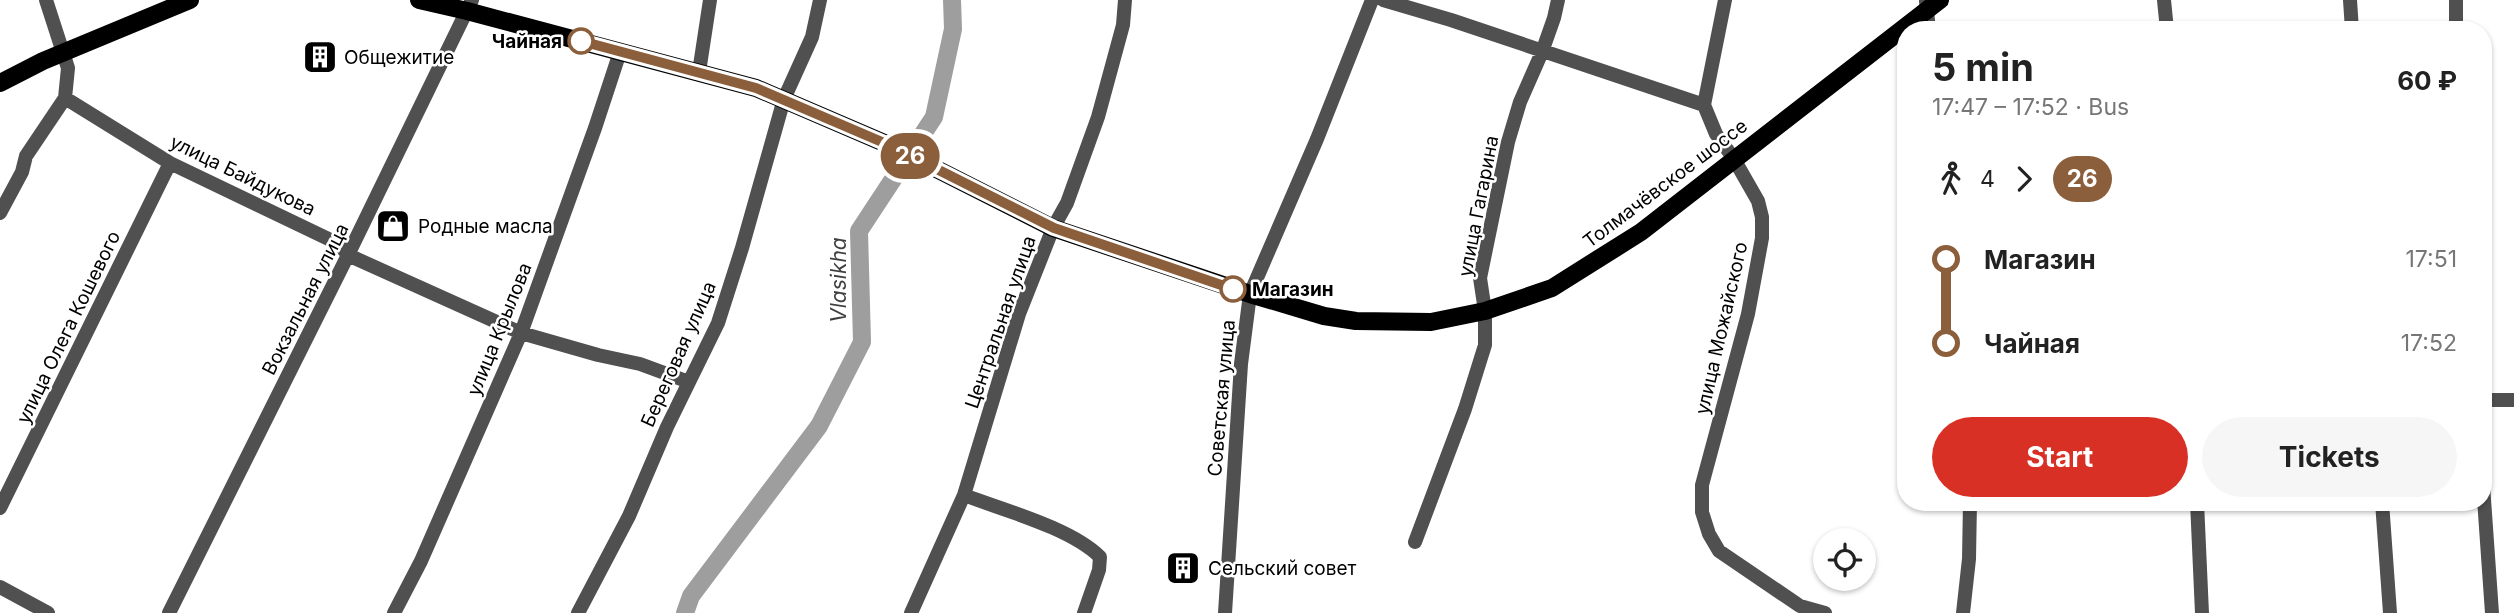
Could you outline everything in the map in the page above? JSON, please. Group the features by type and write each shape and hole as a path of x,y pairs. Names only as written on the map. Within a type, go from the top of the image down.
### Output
{"main road":[{"path":"0,83 65,52 190,0"},
{"name":"Толмачёвское шоссе","path":"419,0 470,5 620,52 756,88 889,145 1054,228 1250,294 1324,316 1356,321 1431,322 1485,311 1552,288 1641,232 1897,30"},
{"name":"Толмачёвское шоссе","path":"1908,21 1931,3"}],"street":[{"path":"0,214 22,172 26,156 65,98 68,68 65,52 46,0"},
{"path":"699,72 710,0"},
{"name":"Береговая улица","path":"578,613 629,516 718,323 742,248 783,99 812,37 820,0"},
{"name":"Центральная улица","path":"911,613 964,495 1019,314 1067,203 1098,117 1123,25 1125,0"},
{"name":"Советская улица","path":"1225,613 1241,364 1250,294 1317,139 1372,0"},
{"path":"1383,0 1451,20 1704,105 1725,0"},
{"name":"улица Гагарина","path":"1415,541 1465,409 1485,345 1485,311 1480,278 1508,142 1520,102 1555,18 1558,0"},
{"path":"2164,0 2166,21"},
{"path":"2350,0 2351,21"},
{"path":"2456,0 2456,21"},
{"path":"1930,21 1931,3"},
{"name":"Вокзальная улица","path":"169,613 470,5"},
{"name":"улица Крылова","path":"394,613 421,561 521,333 596,128 620,52"},
{"name":"улица Байдукова","path":"65,98 170,163 339,244 348,255 521,333 640,364 689,382"},
{"name":"улица Можайского","path":"1704,105 1716,134 1758,201 1762,217 1762,238 1748,314 1702,485 1702,512 1709,534 1719,551 1800,606 1825,613"},
{"name":"улица Олега Кошевого","path":"0,508 170,163"},
{"path":"2492,400 2514,400"},
{"path":"964,495 1089,546 1100,557 1099,570 1084,613"},
{"path":"1963,613 1969,559 1969,511"},
{"path":"2197,511 2202,613"},
{"path":"2383,511 2390,613"},
{"path":"2485,511 2492,613"},
{"path":"0,587 48,613"}],"waterway":[{"name":"Vlasikha","path":"685,613 691,596 819,426 862,342 859,231 934,117 953,29 952,0"}],"bus line":[{"name":"26","path":"581,41 756,88 889,145 1054,228 1233,289"}],"place":[{"name":"Чайная","path":"581,41"},
{"name":"Общежитие","path":"320,57"},
{"name":"Родные масла","path":"393,226"},
{"name":"Магазин","path":"1233,289"},
{"name":"Сельский совет","path":"1183,568"}]}
